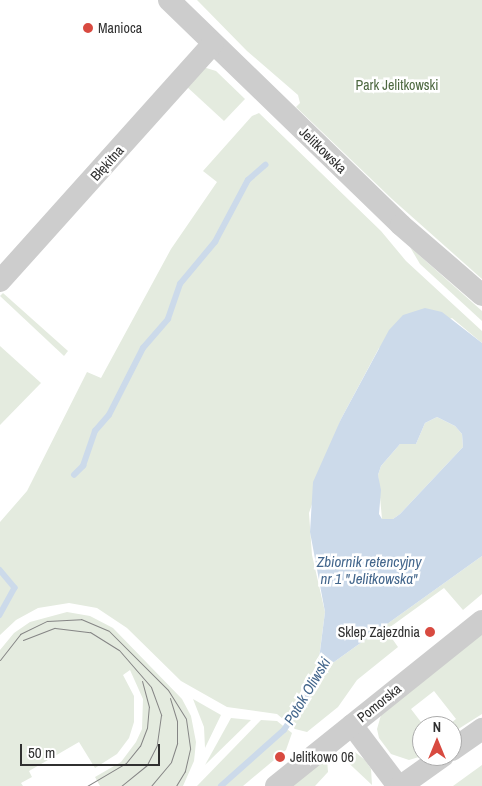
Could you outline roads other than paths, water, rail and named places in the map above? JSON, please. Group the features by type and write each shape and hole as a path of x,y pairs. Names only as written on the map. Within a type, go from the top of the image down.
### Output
{"street":[{"name":"Jelitkowska","path":"169,0 401,225 482,295"},
{"name":"Błękitna","path":"0,281 213,44"},
{"name":"Pomorska","path":"276,786 482,620"},
{"path":"352,725 400,786 429,766"},
{"path":"462,743 482,729"}],"water":[{"name":"Zbiornik retencyjny nr 1 \"Jelitkowska\"","path":"425,308 442,312 482,343 482,556 334,662 325,661 319,659 325,612 310,532 313,482 341,419 389,330 403,315","holes":["437,417 455,426 462,434 463,447 400,514 393,519 382,519 379,514 381,490 378,475 381,466 400,444 416,444 425,423"]}],"waterway":[{"path":"74,475 83,466 95,431 109,415 143,348 168,319 180,284 215,242 248,180 265,165"},
{"path":"0,570 15,588 0,615"},
{"name":"Potok Oliwski","path":"221,786 284,730 318,679 329,654"}],"tram line":[{"path":"0,660 20,634 47,621 81,619 109,631 168,690 186,719 190,749 185,771 176,786"},
{"path":"23,640 55,628 90,632 119,650 151,687 161,715 157,745 147,765 121,786"},
{"path":"87,786 126,763 140,746 147,728 149,707 142,681"},
{"path":"151,786 171,762 177,743 177,721 170,698"}],"place":[{"name":"Manioca","path":"88,28"},
{"name":"Sklep Zajezdnia","path":"430,632"},
{"name":"Jelitkowo 06","path":"280,757"}],"park label":[{"name":"Park Jelitkowski","path":"397,85"}]}
